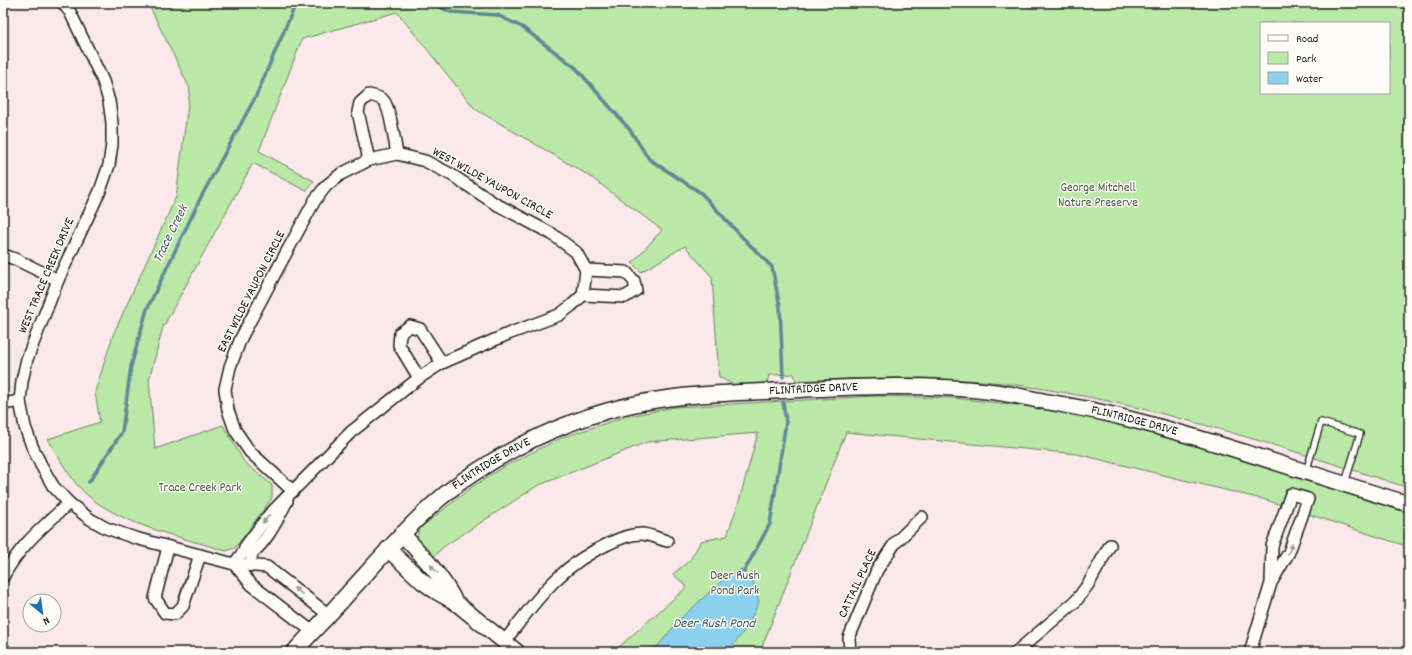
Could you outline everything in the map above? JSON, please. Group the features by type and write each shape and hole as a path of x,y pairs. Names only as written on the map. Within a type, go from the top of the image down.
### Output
{"street":[{"name":"WEST TRACE CREEK DRIVE","path":"63,3 70,12 103,82 109,101 112,122 112,144 109,165 100,191 58,280 27,359 22,381 20,401 25,427 41,466 53,486 69,503 90,519 106,528 135,538 234,564 267,567 329,615"},
{"path":"369,160 358,112 360,103 369,95 378,97 385,101 389,112 397,154"},
{"name":"WEST WILDE YAUPON CIRCLE","path":"369,160 397,154 425,161 452,175 494,203 552,234 576,252 586,270"},
{"name":"EAST WILDE YAUPON CIRCLE","path":"293,490 250,452 235,430 228,410 225,389 230,366 241,338 315,200 326,186 340,174 369,160"},
{"path":"3,255 15,259 58,280"},
{"path":"312,632 252,585 234,564 244,551 245,546 269,515 351,432 419,378 442,363 508,334 558,315 571,306 583,295 586,270 626,272 634,281 636,290 625,297 583,295"},
{"path":"419,378 399,345 400,333 410,326 420,328 442,363"},
{"name":"FLINTRIDGE DRIVE","path":"294,652 402,534 451,489 471,475 503,455 547,433 581,419 638,403 666,398 757,391 862,386 959,388 996,392 1120,416 1179,432 1305,473 1409,504"},
{"path":"3,404 20,401"},
{"path":"250,565 252,553 261,546 278,520 293,490"},
{"path":"1250,652 1271,583 1289,552 1308,499 1291,494 1272,546 1271,583"},
{"path":"3,577 6,566 29,540 69,503"},
{"name":"CATTAIL PLACE","path":"850,652 849,638 877,570 895,542 922,517"},
{"path":"402,534 436,570 455,602"},
{"path":"504,642 544,591 561,574 581,558 620,538 641,534 668,541"},
{"path":"1016,652 1076,601 1089,583 1110,545"},
{"path":"168,547 155,598 165,613 175,614 183,606 200,555"},
{"path":"388,549 423,582 455,602 517,652"},
{"path":"3,648 4,652"}],"lane":[{"path":"1305,473 1321,422 1360,434 1344,485"}],"green space":[{"name":"George Mitchell Nature Preserve","path":"148,3 1409,3 1409,488 1212,427 1112,402 1010,384 930,378 876,378 796,381 794,374 769,375 767,383 733,385 719,377 712,277 685,246 641,272 632,263 662,230 588,175 475,109 397,12 302,39 259,151 314,181 306,191 253,163 163,327 149,380 155,449 223,425 244,462 272,485 272,498 235,548 226,551 152,529 116,514 100,505 80,489 60,460 48,439 100,422 95,392 113,335 176,197 190,89"},
{"name":"Deer Rush Pond Park","path":"877,396 954,398 1035,407 1097,419 1170,436 1409,512 1409,547 1308,514 1313,495 1286,488 1281,505 1266,500 1077,454 846,432 760,652 613,652 687,587 673,574 690,560 701,541 727,536 739,501 758,433 647,442 537,486 443,547 432,559 419,546 417,538 420,528 472,487 505,466 561,438 624,417 675,407"}],"water":[{"name":"Deer Rush Pond","path":"742,569 754,583 759,602 746,629 727,652 653,652 679,620 723,580"}],"waterway":[{"name":"Trace Creek","path":"89,482 122,432 131,366 147,309 201,197 256,96 296,3"},
{"path":"431,3 450,12 497,15 522,27 576,68 630,130 649,159 701,193 772,267 780,307 783,377"},
{"path":"742,575 770,524 786,422 783,402"}],"park label":[{"name":"Trace Creek Park","path":"200,488"}]}
